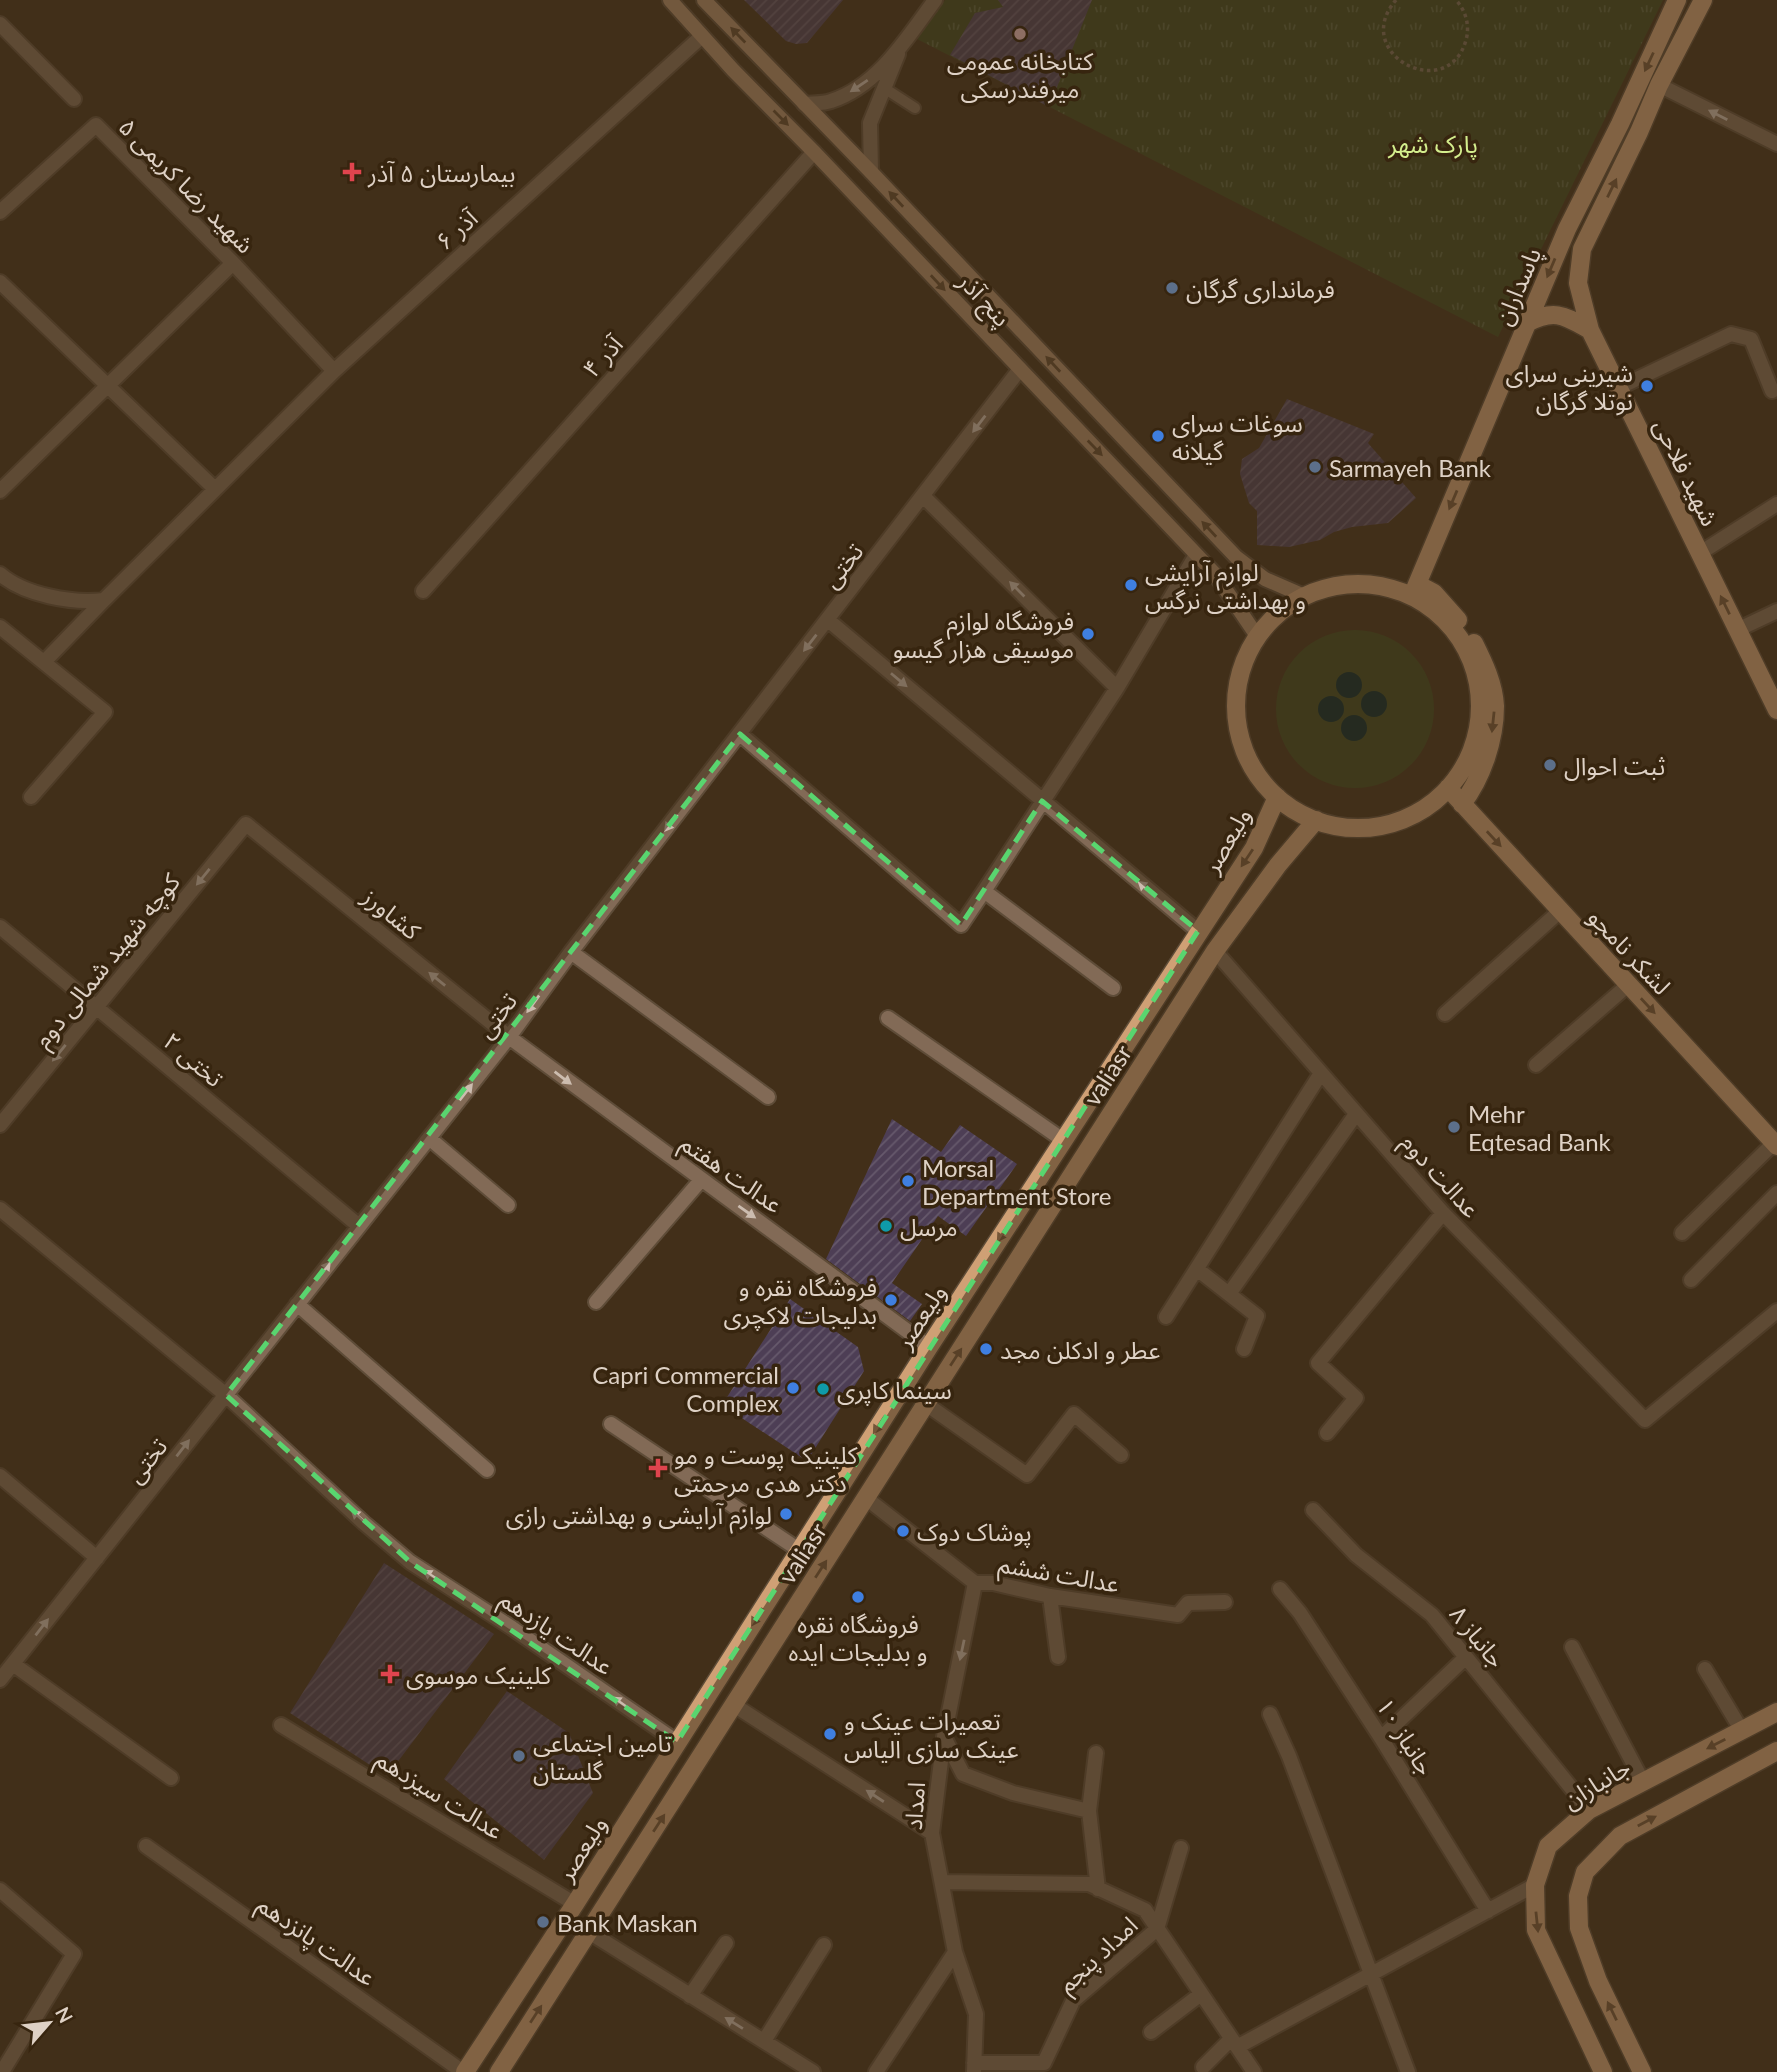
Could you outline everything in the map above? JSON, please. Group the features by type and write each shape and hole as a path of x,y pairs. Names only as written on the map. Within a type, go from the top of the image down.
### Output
{"main road":[{"name":"پنج آذر","path":"670,0 1216,575 1257,636"},
{"name":"پنج آذر","path":"704,0 1236,557 1265,579 1304,596"},
{"name":"پاسداران","path":"1414,590 1567,229 1620,124 1677,0"},
{"name":"پاسداران","path":"1582,249 1659,85 1703,0"},
{"name":"شهید فلاحی","path":"1582,249 1578,283 1590,330 1777,710"},
{"path":"1527,323 1553,314 1565,316 1590,330"},
{"path":"1414,590 1458,636 1468,654 1479,694 1479,714 1470,754 1448,788 1423,809 1379,826 1347,827 1316,820 1277,797 1252,766 1241,739 1236,711 1240,672 1257,636 1286,606 1304,596 1339,584 1376,585 1414,590 1434,593 1473,640 1487,669 1495,705 1492,731 1480,774 1462,804"},
{"name":"لشکر نامجو","path":"1448,788 1775,1145"},
{"name":"ولیعصر","path":"464,2072 575,1904 929,1347 1254,848 1277,797"},
{"name":"valiasr","path":"499,2072 1215,951 1278,865 1316,820"},
{"name":"جانبازان","path":"1603,2072 1536,1930 1535,1885 1548,1846 1589,1810 1777,1712"},
{"path":"1642,2072 1598,1981 1579,1928 1578,1896 1585,1872 1620,1836 1777,1751"}],"street":[{"path":"804,104 829,102 862,87 902,46 935,0"},
{"path":"0,24 74,99"},
{"name":"آذر ۶","path":"44,662 334,371 702,36"},
{"path":"871,172 870,123 902,46"},
{"path":"1659,85 1777,145"},
{"name":"شهید رضا کریمی ۵","path":"0,212 96,125 233,263 334,371"},
{"name":"آذر ۴","path":"423,591 814,152"},
{"path":"0,491 233,263"},
{"path":"0,282 215,489"},
{"path":"1618,388 1731,334 1751,339 1772,391"},
{"name":"تختی","path":"0,1681 509,1037 571,952 1020,369"},
{"path":"923,496 1117,688"},
{"path":"1700,553 1777,504"},
{"path":"740,734 961,925 1117,688 1196,555"},
{"path":"0,574 45,596 84,602 104,600"},
{"path":"1737,630 1777,611"},
{"path":"828,620 1198,932"},
{"path":"0,627 105,712 31,797"},
{"name":"کوچه شهید شمالی دوم","path":"0,1125 246,824"},
{"name":"کشاورز","path":"246,824 509,1037"},
{"path":"984,891 1112,988"},
{"path":"1445,1014 1560,911"},
{"name":"تختی ۲","path":"0,927 359,1227"},
{"name":"عدالت دوم","path":"1215,951 1443,1213 1645,1420 1777,1311"},
{"path":"571,952 768,1097"},
{"path":"1536,1065 1628,985"},
{"path":"888,1018 1063,1140"},
{"name":"عدالت هفتم","path":"509,1037 701,1180 785,1238 929,1347"},
{"path":"1166,1317 1321,1073"},
{"path":"1229,1294 1356,1114"},
{"path":"429,1138 508,1205"},
{"path":"1682,1233 1775,1145"},
{"path":"596,1302 701,1180"},
{"path":"1691,1280 1777,1193"},
{"name":"عدالت یازدهم","path":"0,1209 226,1395 410,1562 512,1628 677,1742"},
{"path":"1327,1433 1356,1398 1318,1363 1443,1213"},
{"path":"1196,1269 1257,1316 1244,1349"},
{"path":"297,1304 487,1470"},
{"path":"926,1404 1027,1475 1074,1414 1121,1455"},
{"path":"611,1424 799,1550"},
{"path":"0,1476 97,1558"},
{"name":"عدالت ششم","path":"866,1498 975,1583 993,1583 1050,1596 1178,1615 1188,1603 1225,1602"},
{"name":"جانباز ۸","path":"1313,1510 1356,1555 1432,1615 1589,1810"},
{"name":"امداد","path":"974,2067 976,2014 955,1952 932,1833 944,1737 975,1583"},
{"name":"۱۰ جانباز","path":"1280,1589 1300,1613 1381,1738 1488,1911"},
{"path":"1050,1596 1058,1657"},
{"path":"1572,1647 1643,1782"},
{"path":"1381,1738 1466,1657"},
{"path":"13,1664 171,1778"},
{"path":"1705,1669 1742,1731"},
{"path":"734,1705 932,1833"},
{"path":"1270,1714 1289,1756 1408,2072"},
{"name":"عدالت سیزدهم","path":"281,1725 575,1904"},
{"path":"944,1737 963,1774 1013,1793 1088,1811"},
{"path":"1093,1886 1088,1811 1096,1753"},
{"name":"عدالت پانزدهم","path":"146,1846 464,2072"},
{"name":"امداد پنجم","path":"974,2067 1044,2063 1073,2001 1157,1929 1181,1848"},
{"path":"942,1882 1093,1886 1144,1910 1254,2072"},
{"path":"1203,2067 1234,2043 1370,1976 1535,1885"},
{"path":"0,1890 74,1954 2,2072"},
{"path":"589,1932 813,2072"},
{"path":"690,1996 726,1943"},
{"path":"764,2041 824,1945"},
{"path":"876,2072 955,1952"},
{"path":"1151,2032 1201,1994"}],"lane":[{"path":"884,88 915,108"}],"path":[{"path":"1396,0 1387,12 1384,22 1386,44 1392,54 1408,67 1430,71 1450,63 1464,46 1468,25 1456,0"}],"highlighted area":[{"path":"740,734 961,925 1042,801 1198,931 677,1742 410,1562 226,1395"}],"green space":[{"name":"پارک شهر","path":"945,0 1663,0 1498,337 917,39"},
{"path":"1355,630 1385,636 1411,653 1428,679 1434,709 1428,739 1411,765 1385,782 1355,788 1325,782 1299,765 1282,739 1276,709 1282,679 1299,653 1325,636"}],"water":[{"path":"1349,672 1359,675 1362,685 1359,695 1349,698 1339,695 1336,685 1339,675"},
{"path":"1374,691 1384,694 1387,704 1384,714 1374,717 1364,714 1361,704 1364,694"},
{"path":"1331,696 1341,699 1344,709 1341,719 1331,722 1321,719 1318,709 1321,699"},
{"path":"1354,715 1364,718 1367,728 1364,738 1354,741 1344,738 1341,728 1344,718"}],"building":[{"path":"744,0 843,0 807,43 796,44 786,41"},
{"name":"کتابخانه عمومی میرفندرسکی","path":"998,0 1092,0 1049,107 950,55 975,13 1003,7"},
{"name":"Sarmayeh Bank","path":"1287,399 1374,434 1368,443 1416,498 1388,523 1352,527 1334,532 1320,540 1289,547 1257,545 1257,511 1249,503 1240,474 1242,459 1259,448"},
{"name":"مرسل","path":"892,1119 941,1152 960,1125 1017,1164 966,1236 938,1216 892,1283 922,1304 910,1321 826,1259"},
{"name":"Capri Commercial Complex","path":"790,1299 858,1347 864,1371 807,1461 722,1405"},
{"name":"کلینیک موسوی","path":"384,1563 494,1634 387,1776 290,1713"},
{"name":"تامین اجتماعی گلستان","path":"507,1691 569,1733 593,1793 544,1860 444,1779"}],"place":[{"name":"کتابخانه عمومی میرفندرسکی","path":"1020,34"},
{"name":"بیمارستان ۵ آذر","path":"352,172"},
{"name":"فرمانداری گرگان","path":"1172,288"},
{"name":"شیرینی سرای نوتلا گرگان","path":"1647,386"},
{"name":"سوغات سرای گیلانه","path":"1158,436"},
{"name":"Sarmayeh Bank","path":"1315,467"},
{"name":"لوازم آرایشی و بهداشتی نرگس","path":"1131,585"},
{"name":"فروشگاه لوازم موسیقی هزار گیسو","path":"1088,634"},
{"name":"ثبت احوال","path":"1550,765"},
{"name":"Mehr Eqtesad Bank","path":"1454,1127"},
{"name":"Morsal Department Store","path":"908,1181"},
{"name":"مرسل","path":"886,1226"},
{"name":"فروشگاه نقره و بدلیجات لاکچری","path":"891,1300"},
{"name":"عطر و ادکلن مجد","path":"986,1349"},
{"name":"Capri Commercial Complex","path":"793,1388"},
{"name":"سینما کاپری","path":"823,1389"},
{"name":"کلینیک پوست و مو دکتر هدی مرحمتی","path":"658,1468"},
{"name":"لوازم آرایشی و بهداشتی رازی","path":"786,1514"},
{"name":"پوشاک دوک","path":"903,1531"},
{"name":"فروشگاه نقره و بدلیجات ایده","path":"858,1597"},
{"name":"کلینیک موسوی","path":"390,1674"},
{"name":"تعمیرات عینک و عینک سازی الیاس","path":"830,1734"},
{"name":"تامین اجتماعی گلستان","path":"519,1756"},
{"name":"Bank Maskan","path":"543,1922"}]}
